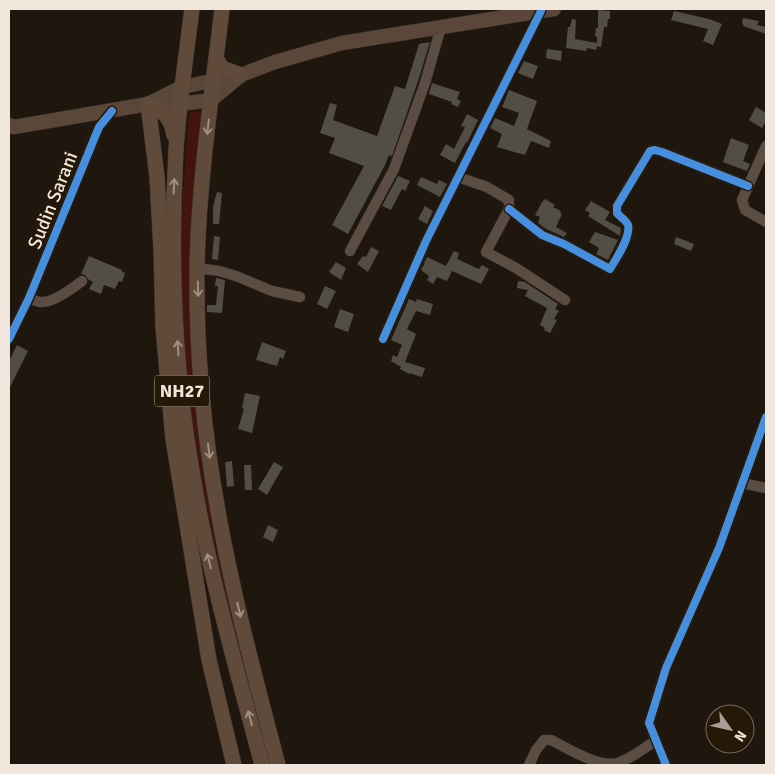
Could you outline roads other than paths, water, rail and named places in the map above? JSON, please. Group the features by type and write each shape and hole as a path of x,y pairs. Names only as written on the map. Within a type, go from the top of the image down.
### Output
{"highway":[{"name":"NH27","path":"192,9 176,149 174,202 178,356 187,438 207,550 262,765"},
{"name":"NH27","path":"222,9 198,223 197,268 202,396 217,508 255,678 278,765"},
{"path":"216,58 222,68 241,75"},
{"path":"148,104 162,110 168,116 172,126 176,149"},
{"path":"148,104 158,186 163,327 173,439 209,660 234,765"}],"main road":[{"path":"148,104 182,86 241,75 275,62 342,43 547,10"},
{"path":"11,126 89,115 148,104 180,104 211,100 241,75"}],"street":[{"path":"383,339 426,241 547,10"},
{"path":"350,251 394,169 425,82 441,27"},
{"name":"Sudin Sarani","path":"9,339 29,298 99,128 112,111"},
{"path":"89,115 99,128"},
{"path":"766,146 744,194 743,205 745,210 766,222"},
{"path":"509,209 542,235 564,244 610,269 621,252 628,230 626,221 617,213 618,206 650,151 662,152 748,186"},
{"path":"458,177 487,187 507,197 510,202 509,209 486,252 516,268 565,300"},
{"path":"197,268 228,274 272,291 300,298"},
{"path":"29,298 41,302 49,301 62,295 82,281"},
{"path":"666,765 655,741 650,724 666,668 719,548 766,417"},
{"path":"742,484 766,488"},
{"path":"529,765 536,750 544,740 551,740 606,764 616,763 632,756 655,741"}]}
